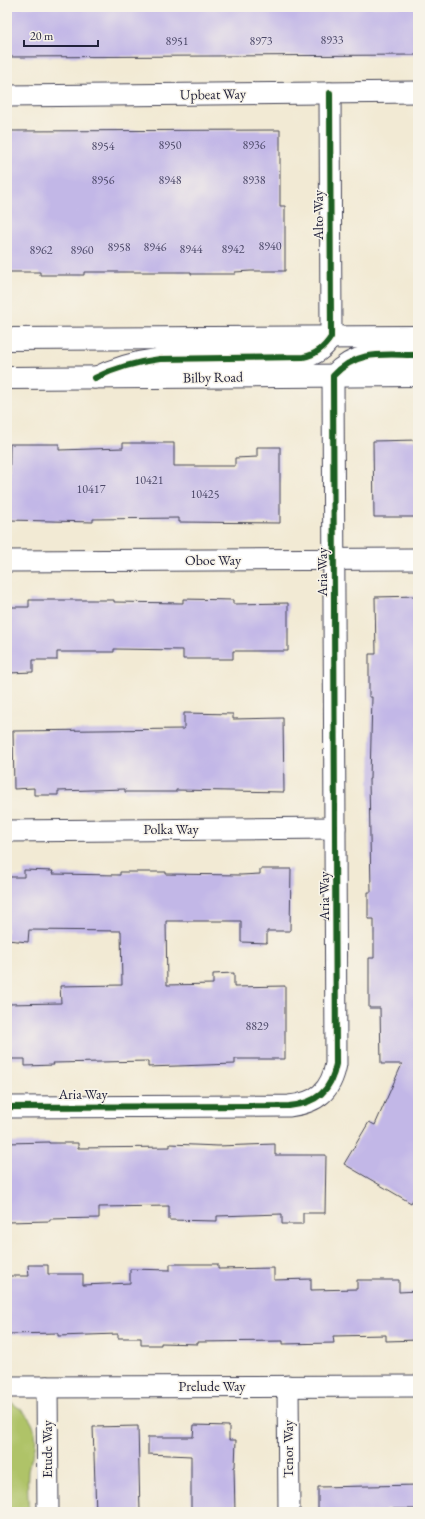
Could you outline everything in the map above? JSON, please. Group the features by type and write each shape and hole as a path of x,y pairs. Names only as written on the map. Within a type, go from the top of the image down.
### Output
{"street":[{"name":"Upbeat Way","path":"7,96 418,92"},
{"name":"Alto Way","path":"330,93 331,337"},
{"path":"95,378 124,365 160,358 311,356 326,345 331,337"},
{"path":"7,339 418,337"},
{"path":"333,376 341,367 360,357 370,355 418,355"},
{"name":"Bilby Road","path":"7,378 418,375"},
{"name":"Aria Way","path":"7,1106 302,1105 322,1094 334,1075 336,1064 333,376"},
{"name":"Oboe Way","path":"7,561 418,560"},
{"name":"Polka Way","path":"7,831 335,828"},
{"name":"Tenor Way","path":"288,1386 289,1512"},
{"name":"Prelude Way","path":"7,1387 418,1386"},
{"name":"Etude Way","path":"47,1387 48,1512"}],"green space":[{"path":"7,1401 14,1404 30,1419 35,1432 36,1439 34,1453 28,1471 29,1512 7,1512"}],"building":[{"path":"7,7 418,7 418,55 7,57"},
{"path":"280,130 280,206 285,206 285,271 251,271 235,272 235,274 191,274 191,272 84,272 84,275 40,275 40,272 7,272 7,131"},
{"path":"418,440 418,517 374,517 373,441"},
{"path":"123,443 174,443 174,466 235,466 235,458 257,457 257,447 280,447 280,523 179,522 179,518 93,519 93,522 9,520 10,444 59,444 59,450 123,448"},
{"path":"418,596 418,1191 411,1203 344,1164 369,1122 375,1125 402,1064 381,1064 380,1008 369,1008 369,958 374,958 374,919 368,919 368,892 371,892 369,779 372,697 369,697 369,654 376,654 375,597"},
{"path":"183,599 233,600 233,604 288,603 288,651 233,651 233,659 183,659 183,650 114,649 114,652 57,652 57,660 33,660 33,672 9,673 8,607 29,607 29,600 114,600 114,602 183,603"},
{"path":"184,713 233,714 233,719 283,718 284,792 176,790 176,792 125,792 125,789 58,791 58,795 34,795 34,788 14,789 13,731 184,729"},
{"path":"260,869 291,869 290,931 267,931 267,943 241,942 241,921 166,921 167,985 213,984 213,974 234,973 234,987 285,986 285,1059 235,1059 235,1064 148,1067 148,1061 53,1063 54,1065 25,1066 25,1059 7,1059 7,1004 61,1003 60,986 122,985 121,931 29,930 28,942 7,940 7,877 24,877 24,870 53,871 52,874 120,875 120,872 166,872 166,874 241,875 260,874"},
{"path":"7,1143 78,1143 78,1148 170,1147 170,1144 218,1146 275,1144 275,1155 326,1155 325,1213 303,1213 303,1224 282,1224 282,1214 217,1216 217,1221 169,1220 169,1206 99,1207 99,1218 7,1222"},
{"path":"170,1264 218,1264 218,1269 274,1268 274,1280 311,1279 311,1290 357,1289 357,1280 399,1280 399,1292 418,1291 418,1340 386,1341 386,1335 333,1336 334,1343 283,1344 283,1341 198,1342 198,1344 161,1343 161,1345 141,1345 141,1338 118,1338 118,1334 58,1336 58,1333 7,1334 7,1276 29,1276 28,1265 48,1265 48,1274 83,1274 83,1285 130,1283 130,1269 170,1270"},
{"path":"194,1425 229,1426 229,1440 236,1440 234,1467 235,1512 191,1512 191,1456 148,1454 148,1437 193,1437"},
{"path":"138,1426 140,1512 96,1512 93,1427"},
{"path":"418,1485 418,1509 385,1509 385,1512 318,1512 318,1487"}],"cycle path":[{"path":"95,378 119,368 151,360 303,357 316,353 326,344 331,337 330,93"},
{"path":"7,1107 289,1106 315,1099 330,1082 336,1064 333,376 342,367 362,357 372,355 418,355"}]}
